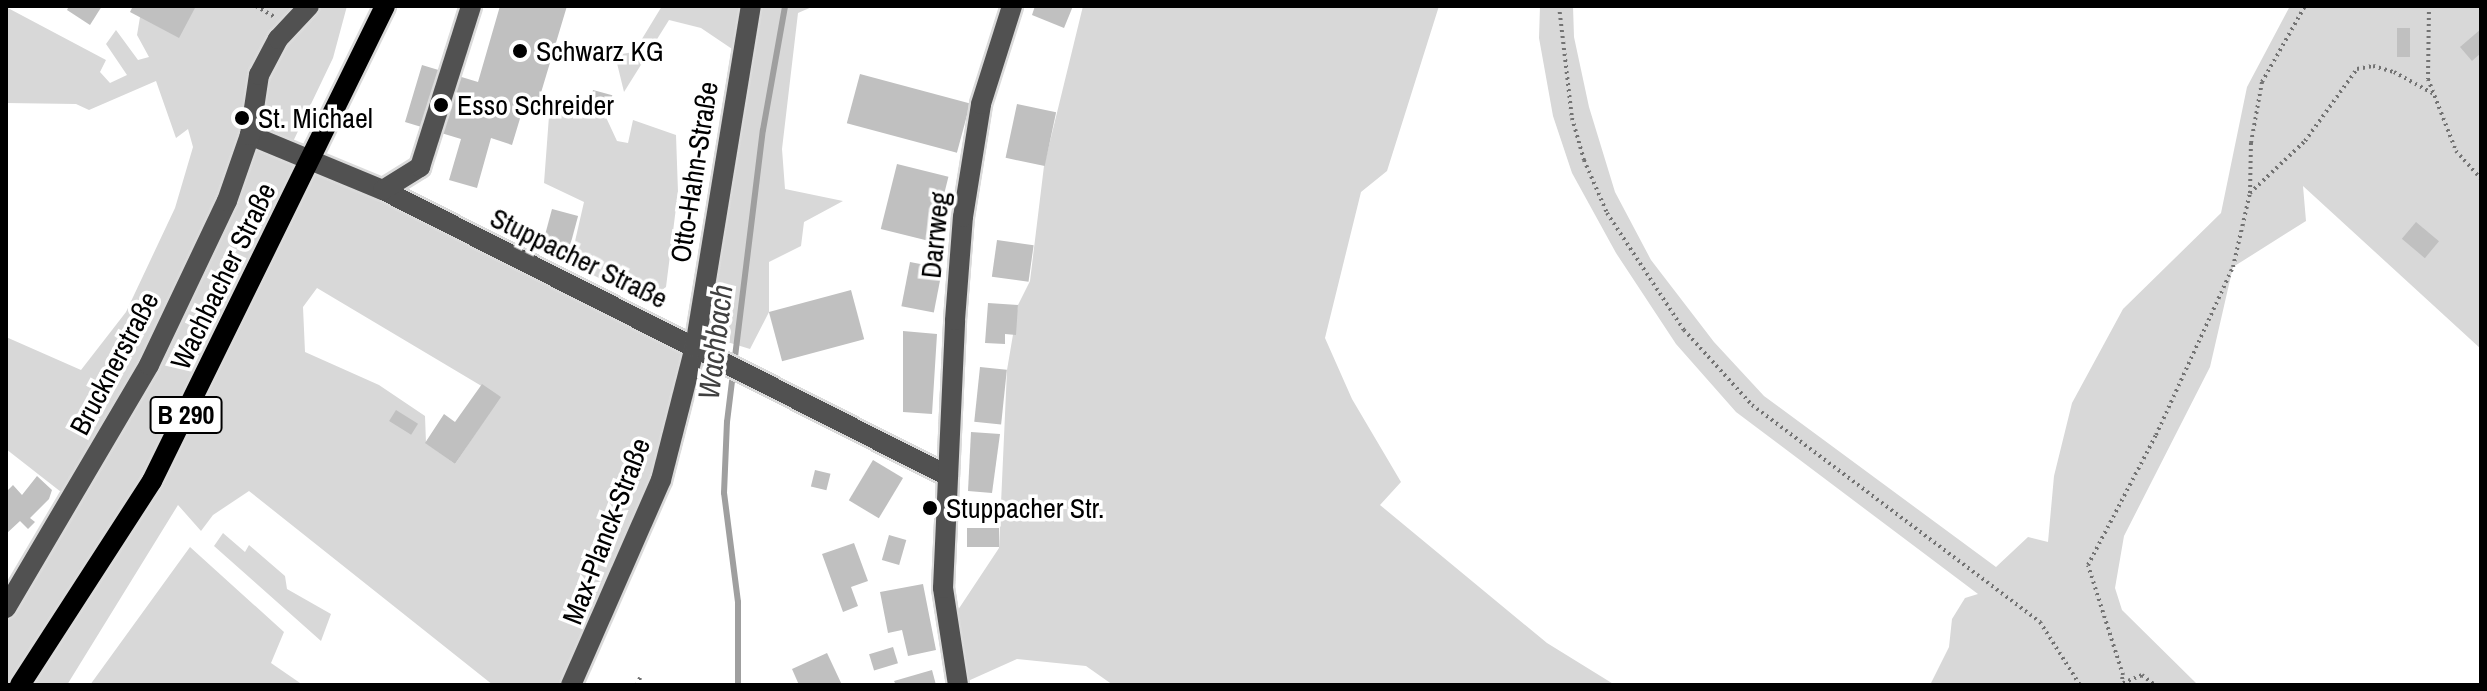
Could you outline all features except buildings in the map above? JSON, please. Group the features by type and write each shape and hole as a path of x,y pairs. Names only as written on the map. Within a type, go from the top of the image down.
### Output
{"main road":[{"name":"Wachbacher Straße","path":"20,685 152,481 385,6"}],"street":[{"name":"Brucknerstraße","path":"6,608 149,365 227,201 250,135 259,75 278,39 309,6"},
{"path":"383,190 420,167 471,6"},
{"name":"Otto-Hahn-Straße","path":"695,347 751,6"},
{"name":"Darrweg","path":"948,476 963,217 981,104 1012,6"},
{"name":"Stuppacher Straße","path":"250,135 383,190 948,476"},
{"name":"Max-Planck-Straße","path":"571,685 661,480 695,347"},
{"path":"948,476 943,588 958,685"}],"path":[{"path":"1559,6 1572,118 1584,160 1607,213 1684,330 1752,405 2040,622 2080,685"},
{"path":"2121,684 2123,675 2088,565 2156,435 2233,267 2250,193 2251,143 2262,82 2305,6"},
{"path":"2429,6 2428,79 2456,151 2481,179"},
{"path":"2250,193 2305,141 2357,69 2373,66 2394,72 2434,94"},
{"path":"2121,684 2142,675 2155,685"},
{"path":"637,685 640,678"}],"shaded area":[{"path":"196,6 347,6 333,58 289,150 695,347 661,480 571,685 493,685 249,491 213,515 201,531 178,505 67,685 6,685 6,608 70,499 6,449 6,337 81,370 126,312 175,208 193,147 188,129 176,138 156,81 89,110 76,104 6,103 6,7 106,60 100,72 110,83 127,75 106,44 116,30 138,60 149,57 137,35 140,17","holes":["317,288 500,397 455,464 426,443 425,416 379,385 305,352 303,307"]},
{"path":"662,6 814,6 798,13 782,149 785,189 843,201 804,222 801,246 769,262 769,312 750,349 698,333 741,55 701,28 669,20 624,92 615,55 634,52"},
{"path":"1083,6 1439,6 1387,171 1361,192 1325,338 1352,399 1401,482 1380,505 1547,643 1615,685 1113,685 1086,666 1017,659 959,685 948,625 999,548 1007,370 1018,305 1030,281 1044,166"},
{"path":"1540,6 1573,6 1574,37 1589,107 1615,192 1651,260 1714,342 1764,396 1996,567 2028,537 2048,542 2054,476 2072,403 2123,309 2221,213 2247,87 2290,6 2481,6 2481,349 2303,186 2306,221 2233,267 2210,367 2124,536 2115,588 2122,610 2198,685 1930,685 1949,647 1952,619 1965,598 1978,594 1736,412 1676,344 1616,253 1572,173 1553,116 1539,38"},
{"path":"560,103 604,113 617,141 628,143 633,120 676,135 678,192 666,287 652,297 635,295 506,234 573,250 584,202 544,183 549,116"},
{"path":"223,533 245,552 249,545 285,576 287,589 331,614 321,641 214,546"},
{"path":"190,547 284,632 271,663 303,685 90,685"}],"waterway":[{"name":"Wachbach","path":"738,685 738,602 724,493 727,422 763,130 785,6"}],"place":[{"name":"Schwarz KG","path":"520,51"},
{"name":"Esso Schreider","path":"441,105"},
{"name":"St. Michael","path":"242,118"},
{"name":"Stuppacher Str.","path":"930,508"}]}
